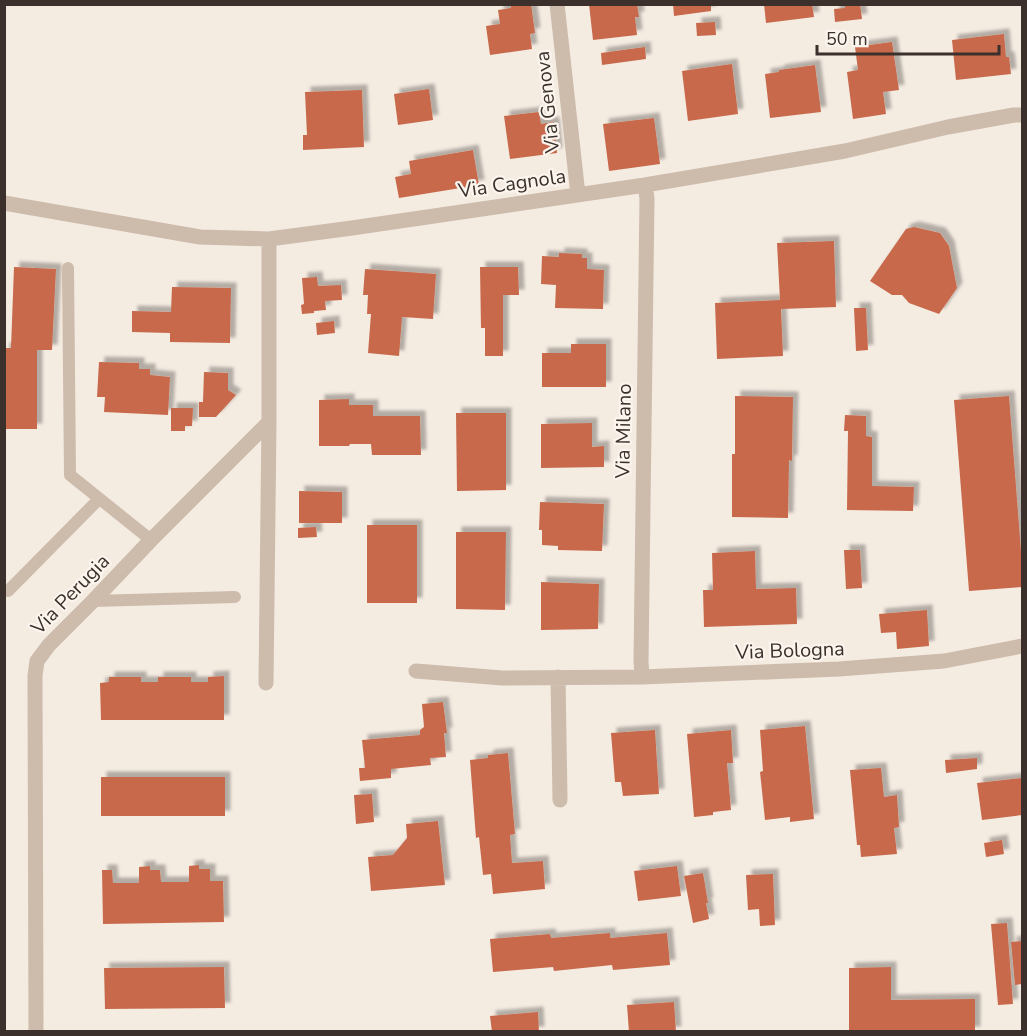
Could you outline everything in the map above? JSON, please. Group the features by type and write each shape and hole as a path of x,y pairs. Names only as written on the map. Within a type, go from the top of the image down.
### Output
{"street":[{"name":"Via Genova","path":"557,4 578,195"},
{"name":"Via Cagnola","path":"4,203 200,237 269,239 645,185 845,151 948,127 1023,115"},
{"name":"Via Milano","path":"642,677 647,198 645,185"},
{"path":"266,683 269,239"},
{"name":"Via Perugia","path":"36,1032 34,676 37,661 49,645 269,422"},
{"name":"Via Bologna","path":"416,671 502,678 642,677 850,669 944,661 1023,646"},
{"path":"558,677 561,800"}],"lane":[{"path":"68,268 70,476 151,540"},
{"path":"8,591 99,499"},
{"path":"93,602 235,597"}],"building":[{"path":"511,4 531,4 535,33 530,34 532,49 490,55 486,26 500,24 498,10 511,8"},
{"path":"589,4 637,4 639,17 635,17 637,35 593,40"},
{"path":"673,4 711,4 711,11 674,16"},
{"path":"764,4 812,4 814,17 766,23"},
{"path":"845,4 860,4 862,19 835,22 834,9 845,8"},
{"path":"715,22 716,35 697,36 696,23"},
{"path":"1004,34 1006,57 1009,57 1011,74 956,80 952,40"},
{"path":"892,42 899,90 883,92 886,114 853,119 847,72 858,70 855,47"},
{"path":"645,47 646,59 602,65 601,53"},
{"path":"732,64 738,114 688,121 682,71"},
{"path":"815,65 821,112 770,118 765,74"},
{"path":"429,89 433,120 398,125 394,94"},
{"path":"362,90 364,147 303,150 303,135 307,135 305,92"},
{"path":"539,112 541,124 554,122 557,153 510,159 504,116"},
{"path":"654,118 660,164 609,171 603,124"},
{"path":"473,150 479,185 399,198 395,177 411,174 409,161"},
{"path":"914,227 940,233 949,246 957,288 939,314 909,303 902,295 892,295 870,281 906,229"},
{"path":"834,241 836,307 781,309 783,356 717,359 715,303 780,300 777,243"},
{"path":"559,253 582,254 582,258 587,258 587,269 604,270 603,309 555,308 556,285 541,284 542,256 559,257"},
{"path":"14,267 56,269 52,350 37,350 37,429 4,429 4,348 11,348"},
{"path":"480,267 518,267 519,295 503,295 503,356 485,356 485,328 481,328"},
{"path":"365,269 436,274 433,319 402,317 399,356 368,353 371,314 367,314 368,295 363,295"},
{"path":"317,277 318,286 341,285 342,300 325,301 326,310 302,314 301,305 304,304 302,278"},
{"path":"172,287 231,288 230,343 170,342 170,333 132,332 132,311 171,312"},
{"path":"854,308 866,308 868,350 856,351"},
{"path":"334,321 335,333 317,335 316,323"},
{"path":"571,344 606,344 606,387 542,387 542,353 571,353"},
{"path":"99,362 139,363 139,369 150,369 150,375 170,377 168,415 104,412 105,397 97,397"},
{"path":"204,372 228,373 228,390 236,395 216,417 199,417 199,402 203,402"},
{"path":"735,396 793,397 788,518 732,517"},
{"path":"1009,396 1022,587 969,591 954,400"},
{"path":"349,399 349,405 373,405 373,416 420,416 421,455 372,455 371,444 319,446 319,400"},
{"path":"171,408 193,408 192,426 185,426 185,431 171,431"},
{"path":"456,413 506,413 506,490 457,491"},
{"path":"845,415 866,416 866,436 872,437 872,486 914,487 913,511 847,510 848,431 844,431"},
{"path":"592,423 592,447 604,446 604,467 541,468 541,424"},
{"path":"299,491 342,492 342,523 299,523"},
{"path":"540,502 604,504 602,551 558,550 558,546 542,545 542,530 539,530"},
{"path":"367,525 417,525 417,603 367,603"},
{"path":"316,527 317,537 298,538 298,528"},
{"path":"456,532 506,532 505,610 456,609"},
{"path":"844,550 860,550 862,588 846,589"},
{"path":"755,551 756,589 796,588 797,624 704,627 703,590 713,590 712,553"},
{"path":"541,582 599,584 598,629 541,630"},
{"path":"927,610 929,646 897,649 896,632 881,633 879,614"},
{"path":"224,676 224,720 101,720 100,683 109,682 109,677 141,677 141,682 158,682 158,677 191,677 191,682 208,682 208,677"},
{"path":"443,702 447,733 444,733 446,757 430,758 431,765 391,769 391,778 360,781 359,768 365,768 362,740 420,735 420,730 424,727 422,704"},
{"path":"805,726 814,819 790,822 790,817 765,820 760,772 763,771 760,730"},
{"path":"655,730 659,794 623,796 621,782 615,782 611,733"},
{"path":"731,730 733,763 727,763 731,810 694,817 687,734"},
{"path":"508,753 515,834 510,835 512,863 543,861 545,889 493,894 491,874 483,875 479,837 476,838 470,760"},
{"path":"977,758 977,769 946,773 945,760"},
{"path":"881,768 884,797 897,795 899,827 894,828 897,854 861,857 860,845 857,845 850,770"},
{"path":"101,777 225,777 225,816 101,816"},
{"path":"1022,778 1022,815 982,820 977,783"},
{"path":"372,794 374,822 356,824 354,795"},
{"path":"438,821 445,885 371,891 368,857 393,855 407,838 406,824"},
{"path":"1002,840 1004,854 986,857 984,843"},
{"path":"199,865 199,869 210,869 210,881 223,881 224,922 103,924 102,870 112,870 113,883 139,883 139,867 150,866 150,870 160,870 161,882 189,882 189,866"},
{"path":"677,866 681,896 638,901 634,871"},
{"path":"703,873 709,919 693,923 684,876"},
{"path":"773,874 775,925 760,926 759,909 748,910 746,875"},
{"path":"1007,923 1013,1004 998,1005 991,924"},
{"path":"610,933 610,938 667,933 670,965 613,970 612,965 554,971 553,967 493,972 490,939 550,934 551,938"},
{"path":"1022,941 1022,984 1015,985 1011,942"},
{"path":"224,967 225,1008 105,1009 104,968"},
{"path":"891,967 891,1000 975,999 975,1032 849,1032 849,968"},
{"path":"674,1002 676,1032 629,1032 627,1005"},
{"path":"538,1012 539,1032 492,1032 490,1016"}]}
